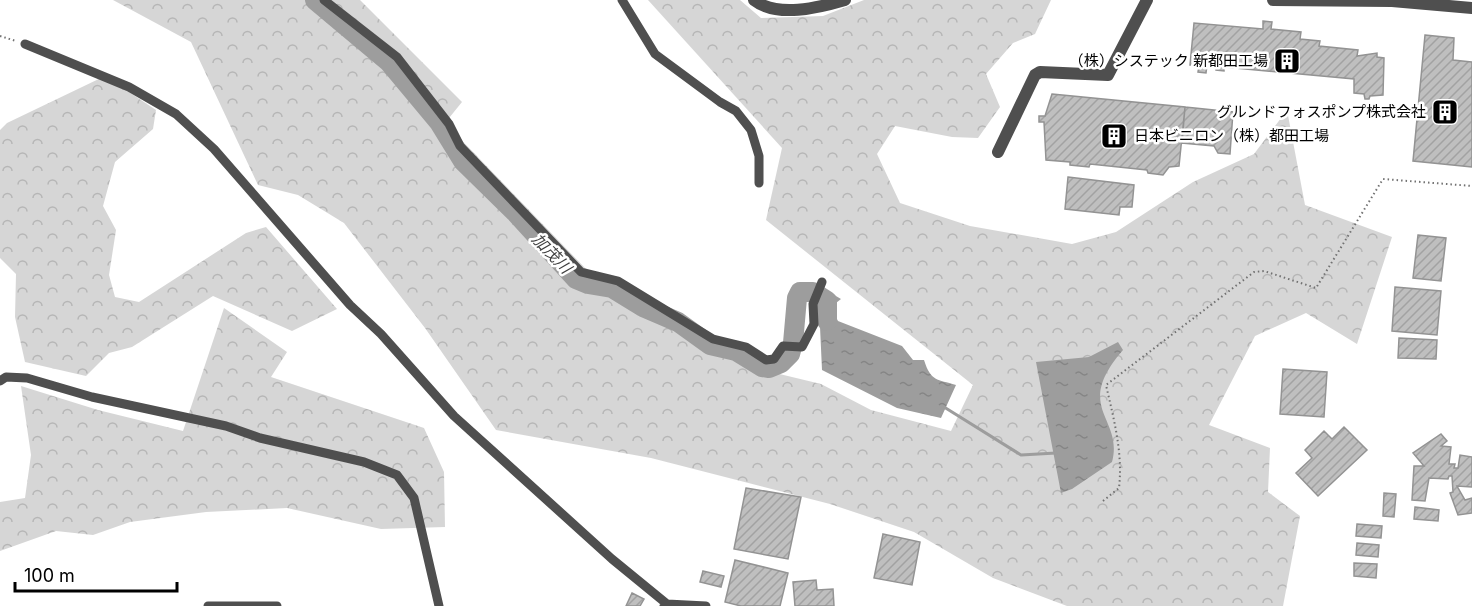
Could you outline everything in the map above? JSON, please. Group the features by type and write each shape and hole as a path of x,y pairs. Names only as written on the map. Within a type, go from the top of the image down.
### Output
{"street":[{"path":"324,0 397,57 449,124 460,146 581,272 618,281 713,339 746,347 766,360 774,359 783,346 802,347 814,324 813,304 822,282"},
{"path":"622,0 654,54 736,111 751,130 759,156 759,183"},
{"path":"754,0 763,7 778,10 844,0"},
{"path":"998,152 1035,75 1040,72 1108,75 1147,0"},
{"path":"1272,0 1392,1 1472,8"},
{"path":"25,44 129,87 176,114 214,148 350,305 381,334 454,416 612,560 665,605 706,606"},
{"path":"0,381 6,377 27,378 102,400 226,426 260,438 364,462 397,475 414,498 439,606"},
{"path":"208,606 277,606"}],"path":[{"path":"0,36 25,44"},
{"path":"1103,501 1119,489 1121,470 1119,446 1106,385 1254,272 1264,271 1316,288 1383,179 1472,186"}],"green space":[{"path":"113,0 360,0 462,102 445,123 585,268 714,346 763,370 821,384 871,410 951,431 973,385 766,220 782,148 648,0 740,0 761,18 823,16 864,0 1051,0 1035,34 1013,43 986,74 1000,107 978,138 952,137 895,126 877,154 900,203 970,226 1072,244 1116,232 1193,182 1254,154 1287,110 1305,205 1392,237 1357,344 1306,313 1255,336 1209,425 1270,448 1268,492 1300,516 1283,606 1067,606 993,578 914,532 830,504 651,458 496,430 425,328 344,223 298,195 258,185 191,42"},
{"path":"105,76 156,110 153,129 115,162 103,206 116,230 109,275 115,297 139,302 246,233 266,227 337,309 292,331 213,296 132,347 109,353 86,376 25,362 15,317 16,274 0,258 0,130 7,123"},
{"path":"224,308 287,352 271,377 424,428 444,472 445,527 381,529 287,508 206,512 130,522 93,535 56,531 0,551 0,502 25,498 31,455 21,386 98,410 183,431"}],"water":[{"path":"824,289 841,299 831,307 838,321 902,346 913,360 924,360 932,376 956,385 941,418 897,408 822,370 819,305"},
{"path":"1118,342 1123,350 1108,370 1101,386 1100,400 1112,434 1114,447 1112,462 1072,489 1061,493 1036,362 1089,357"}],"building":[{"name":"（株）システック 新都田工場","path":"1263,21 1272,22 1271,29 1301,32 1300,39 1320,41 1319,46 1358,50 1357,56 1377,53 1377,57 1384,58 1383,95 1370,96 1369,99 1365,99 1364,94 1354,93 1354,79 1224,67 1224,71 1216,70 1216,66 1207,65 1206,73 1198,72 1199,65 1190,65 1194,23 1263,29"},
{"name":"グルンドフォスポンプ株式会社","path":"1425,35 1454,38 1453,60 1472,62 1472,167 1413,161"},
{"name":"日本ビニロン（株）都田工場","path":"1052,94 1185,107 1179,166 1169,167 1163,175 1148,173 1147,170 1090,164 1089,167 1070,165 1070,162 1046,160 1044,122 1039,122 1039,116 1045,116"},
{"path":"1185,107 1233,112 1230,154 1218,153 1214,146 1182,143"},
{"path":"1068,177 1134,185 1132,207 1120,207 1119,215 1065,209"},
{"path":"1418,235 1446,238 1441,281 1413,278"},
{"path":"1395,287 1441,291 1437,335 1392,331"},
{"path":"1399,338 1437,340 1436,359 1398,358"},
{"path":"1283,369 1327,372 1324,417 1280,414"},
{"path":"1344,427 1367,450 1318,496 1296,473 1312,458 1305,450 1324,431 1332,439"},
{"path":"1441,434 1447,441 1441,446 1451,447 1449,464 1455,464 1454,468 1458,468 1460,455 1472,457 1472,487 1457,486 1465,500 1472,498 1472,513 1458,515 1450,493 1453,492 1452,476 1448,479 1429,478 1425,501 1412,500 1414,466 1424,466 1413,453"},
{"path":"746,488 801,497 788,559 734,549"},
{"path":"1384,493 1396,494 1394,517 1383,516"},
{"path":"1415,507 1439,510 1438,521 1414,519"},
{"path":"1357,524 1382,526 1381,538 1356,536"},
{"path":"883,534 920,542 912,585 874,578"},
{"path":"1357,543 1379,545 1378,557 1356,555"},
{"path":"735,560 788,573 780,606 741,606 725,602"},
{"path":"1354,563 1377,564 1376,578 1354,576"},
{"path":"703,571 724,576 721,587 700,582"},
{"path":"816,580 817,590 833,589 834,606 795,606 793,582"},
{"path":"632,593 644,599 640,606 626,606"}],"waterway":[{"name":"加茂川","path":"315,0 389,62 439,122 463,161 515,212 576,279 588,284 612,288 643,307 678,322 710,345 736,351 762,367 769,368 781,363 790,354 797,298 800,292 813,292 827,301 827,321"},
{"path":"944,407 1021,455 1056,453"}],"place":[{"name":"（株）システック 新都田工場","path":"1287,61"},
{"name":"グルンドフォスポンプ株式会社","path":"1445,112"},
{"name":"日本ビニロン（株）都田工場","path":"1114,136"}]}
